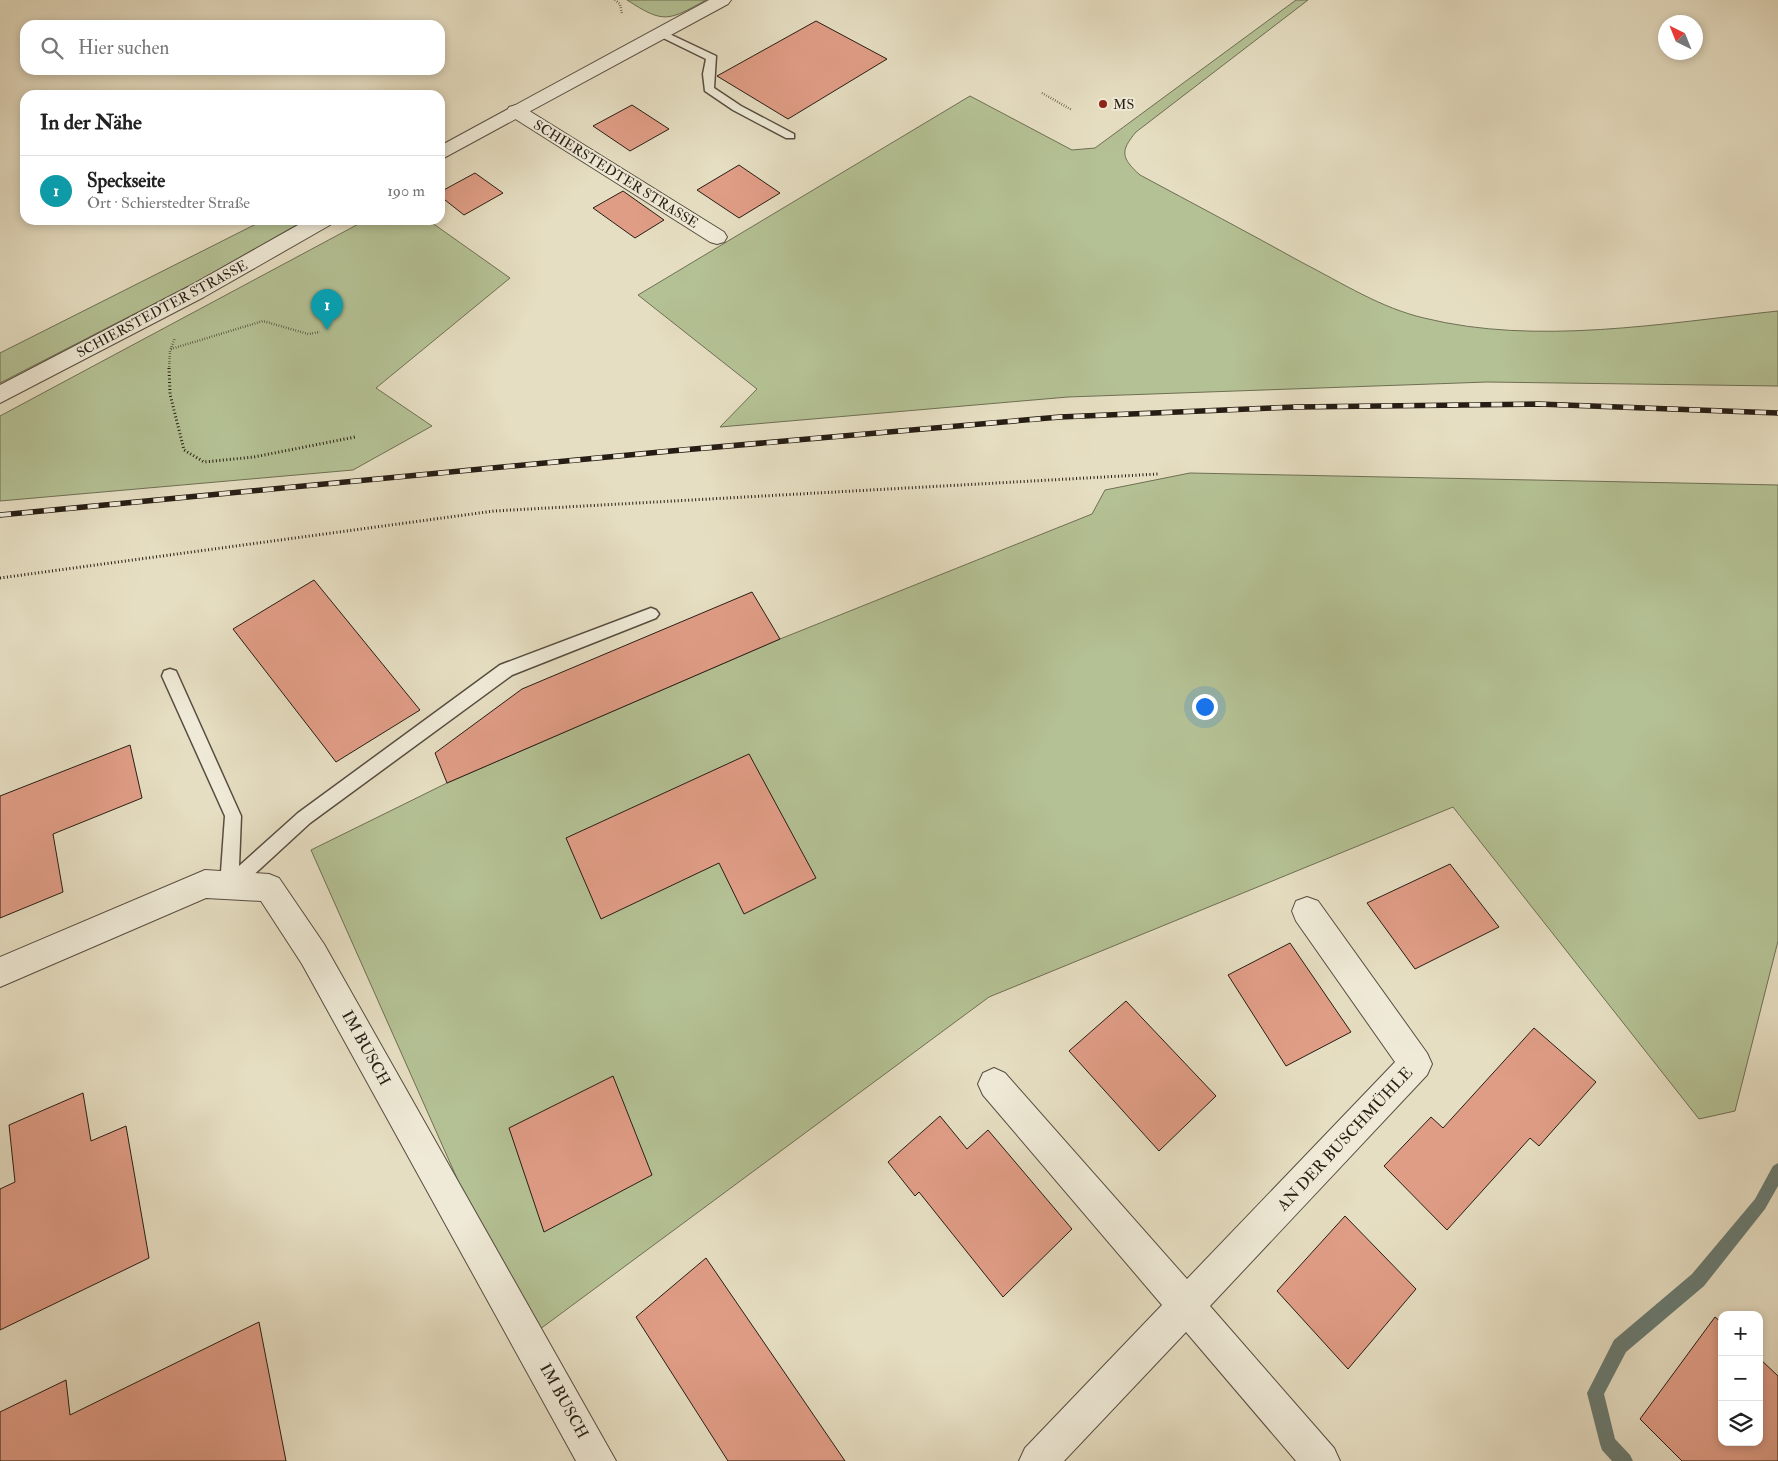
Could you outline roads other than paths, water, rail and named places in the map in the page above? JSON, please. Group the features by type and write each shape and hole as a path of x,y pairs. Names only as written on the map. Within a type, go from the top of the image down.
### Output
{"street":[{"name":"SCHIERSTEDTER STRASSE","path":"445,151 722,0"},
{"name":"SCHIERSTEDTER STRASSE","path":"516,111 717,237"},
{"name":"SCHIERSTEDTER STRASSE","path":"0,395 196,292 314,225"},
{"name":"IM BUSCH","path":"0,972 206,884 269,888 313,954 597,1461"},
{"name":"AN DER BUSCHMÜHLE","path":"1038,1461 1416,1064 1307,911"},
{"path":"994,1084 1321,1461"}],"lane":[{"path":"661,33 712,58 708,74 710,89 737,108 790,136"},
{"path":"229,886 304,818 506,670 651,614"},
{"path":"170,676 233,816 229,886"}],"waterway":[{"path":"1624,1461 1608,1444 1595,1393 1620,1346 1698,1280 1760,1204 1778,1171"}],"railway":[{"path":"0,515 671,451 1060,417 1296,407 1538,404 1778,413"}],"place":[{"name":"MS","path":"1103,104"},
{"name":"Speckseite","path":"327,330"}]}
